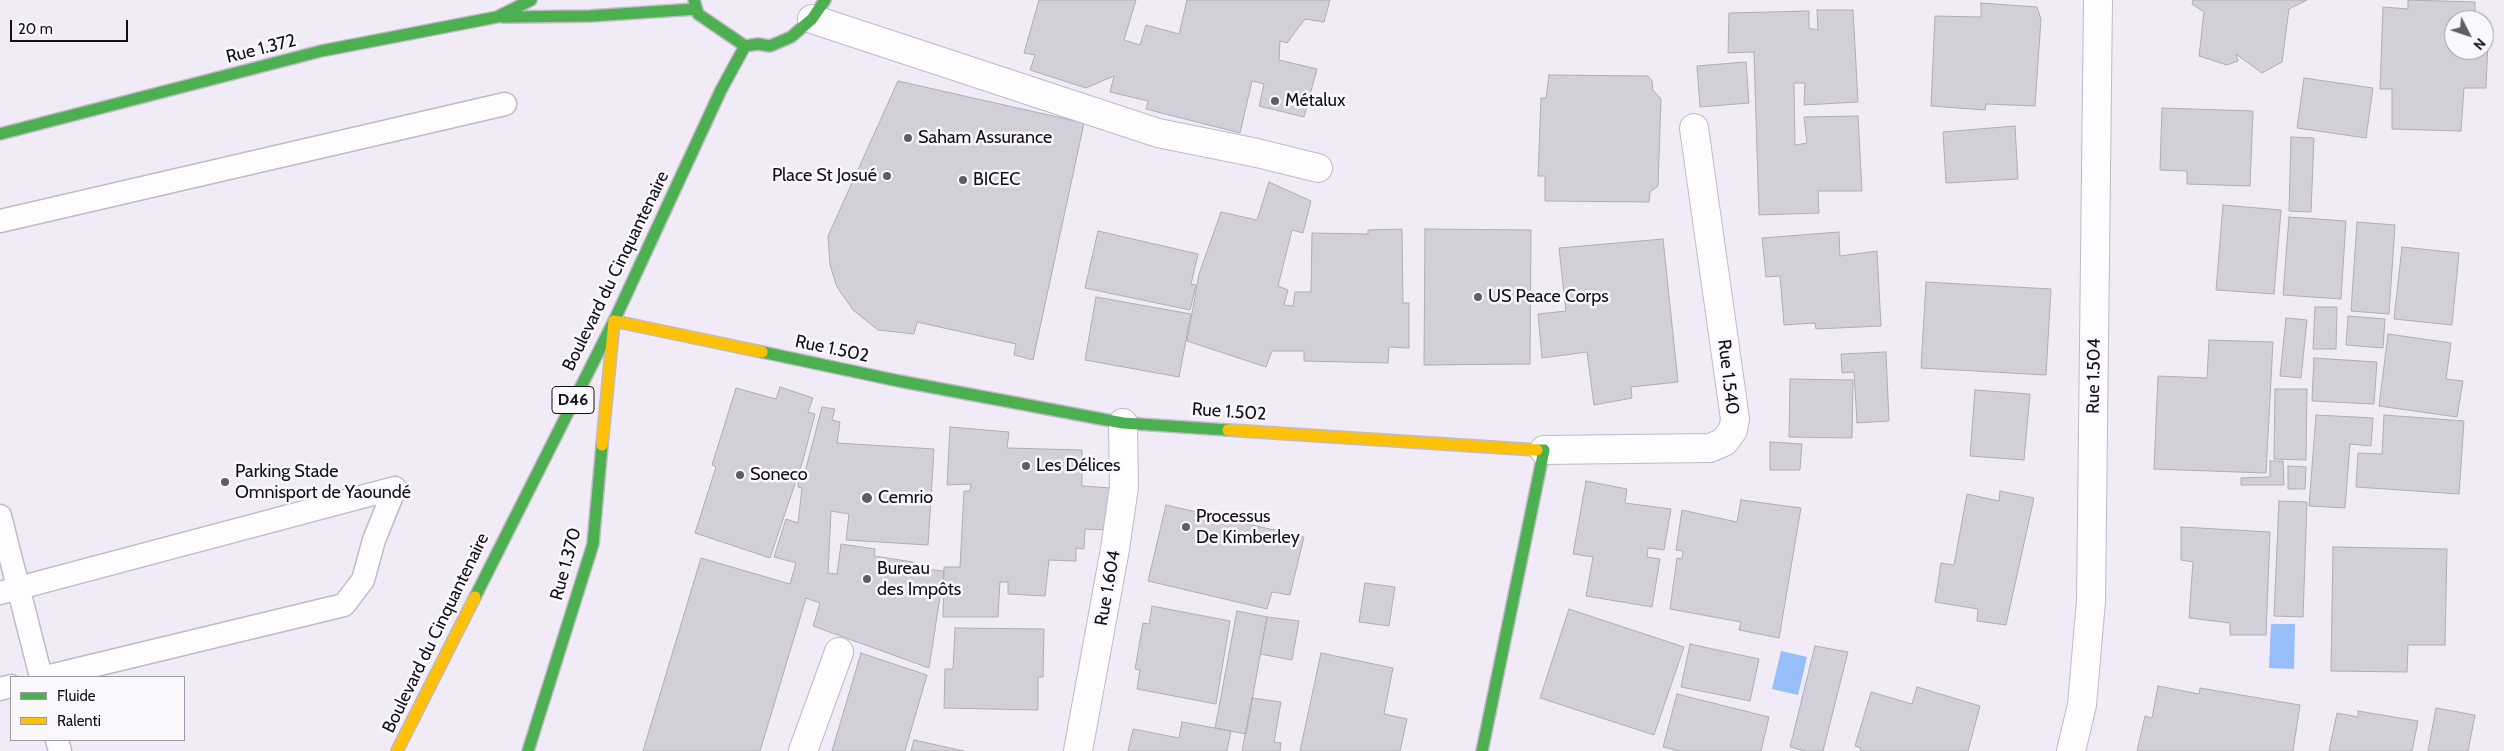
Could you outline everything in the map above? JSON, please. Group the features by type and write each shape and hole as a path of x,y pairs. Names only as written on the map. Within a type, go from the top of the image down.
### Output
{"main road":[{"name":"Rue 1.372","path":"0,134 320,51 497,16 531,0"},
{"path":"497,16 590,16 695,4 698,14 745,46 758,44 770,46 791,37 819,9"},
{"name":"Boulevard du Cinquantenaire","path":"397,751 614,321 721,90 745,46"},
{"name":"Rue 1.502","path":"614,321 899,381 1122,423 1544,450"},
{"name":"Rue 1.370","path":"528,751 593,544 614,321"},
{"path":"1482,751 1544,450"}],"street":[{"name":"Rue 1.504","path":"2072,751 2082,705 2091,601 2098,0"},
{"path":"819,9 1158,133 1257,153 1318,168"},
{"name":"Rue 1.540","path":"1544,450 1710,448 1724,442 1734,430 1735,420 1694,128"},
{"name":"Rue 1.604","path":"1078,751 1115,550 1124,487 1122,423"},
{"path":"803,751 838,652"}],"lane":[{"path":"0,221 505,104"},
{"path":"9,591 395,488 374,540 363,580 344,605 50,676"},
{"path":"0,516 9,591 41,676"}],"water":[{"path":"2271,624 2295,624 2294,669 2269,668"},
{"path":"1781,651 1807,657 1798,695 1772,689"}],"building":[{"path":"1039,0 1136,0 1124,40 1140,45 1146,25 1179,34 1187,0 1330,0 1324,22 1305,19 1287,43 1280,41 1279,60 1317,69 1304,117 1259,106 1264,84 1252,81 1240,133 1146,109 1148,101 1110,92 1114,76 1086,88 1030,70 1035,55 1024,53"},
{"path":"2193,0 2307,0 2289,9 2282,62 2262,73 2236,54 2238,61 2227,65 2199,56 2204,12 2192,4"},
{"path":"2408,0 2475,2 2475,10 2444,10 2444,60 2487,60 2486,88 2464,88 2461,131 2392,129 2392,89 2380,89 2383,7 2408,9"},
{"path":"1981,3 2037,7 2041,19 2035,106 1986,104 1985,110 1931,106 1935,16 1981,17"},
{"path":"1817,10 1853,10 1858,102 1804,105 1805,83 1794,83 1795,145 1807,143 1804,117 1858,116 1862,191 1818,191 1819,213 1759,215 1754,52 1728,53 1729,13 1809,11 1809,28 1818,30"},
{"path":"1746,62 1749,103 1700,107 1697,66"},
{"path":"1549,75 1648,76 1652,81 1653,90 1661,99 1658,186 1650,192 1649,202 1545,201 1545,176 1538,176 1541,98 1546,98"},
{"path":"2304,78 2373,88 2366,138 2297,128"},
{"name":"BICEC","path":"898,81 1084,123 1033,360 1014,355 1016,344 917,322 914,334 878,330 853,310 837,287 830,265 828,236"},
{"path":"2162,108 2253,111 2250,186 2187,184 2187,171 2160,170"},
{"path":"2015,126 2018,179 1946,183 1943,132"},
{"path":"2291,137 2314,138 2311,212 2289,211"},
{"path":"1269,182 1311,201 1303,233 1292,230 1278,286 1288,290 1284,305 1293,306 1295,292 1311,292 1312,233 1368,234 1368,230 1402,229 1403,303 1409,303 1409,348 1389,347 1388,363 1304,361 1304,351 1272,351 1266,367 1187,341 1199,274 1221,212 1257,220"},
{"path":"2223,205 2281,210 2274,294 2216,290"},
{"path":"2289,217 2346,221 2341,299 2283,295"},
{"path":"2357,222 2395,225 2389,314 2351,311"},
{"name":"US Peace Corps","path":"1425,229 1531,230 1530,364 1424,365"},
{"path":"1098,231 1198,254 1191,284 1196,285 1190,310 1085,288"},
{"path":"1839,232 1840,256 1877,251 1881,326 1816,329 1815,323 1784,325 1780,276 1766,277 1762,238"},
{"path":"1663,239 1678,382 1631,387 1632,398 1594,405 1587,352 1542,358 1538,314 1566,311 1559,248"},
{"path":"2402,247 2459,253 2452,325 2394,319"},
{"path":"1926,282 2051,289 2046,375 1921,368"},
{"path":"1096,297 1191,314 1179,377 1085,360"},
{"path":"2315,307 2337,307 2336,349 2313,349"},
{"path":"2348,316 2385,319 2383,348 2346,345"},
{"path":"2286,318 2307,320 2301,378 2280,376"},
{"path":"2388,334 2451,343 2446,379 2463,381 2457,417 2379,406"},
{"path":"2209,340 2273,342 2266,473 2154,469 2158,376 2207,378"},
{"path":"1886,352 1889,421 1857,423 1854,372 1842,373 1841,354"},
{"path":"2314,358 2377,362 2374,404 2312,401"},
{"path":"1790,379 1853,380 1852,438 1789,437"},
{"path":"780,387 813,398 808,412 815,414 803,460 770,558 695,533 716,467 712,465 736,388 776,399"},
{"path":"2275,389 2307,389 2306,460 2274,459"},
{"path":"1975,390 2030,394 2024,460 1970,456"},
{"name":"Bureau des Impôts","path":"822,407 835,409 832,420 840,422 837,443 934,449 928,545 846,540 849,514 831,511 828,573 837,574 841,544 875,549 874,556 913,562 912,568 944,571 929,668 813,626 820,603 806,598 760,751 643,751 701,558 790,584 796,563 774,557 786,519 798,523 802,488 798,487 798,476 804,476"},
{"path":"2316,415 2373,418 2371,446 2350,444 2345,508 2309,506"},
{"path":"2384,415 2464,421 2459,494 2356,487 2358,453 2382,454"},
{"path":"950,427 1009,432 1007,448 1082,450 1082,486 1111,488 1109,530 1085,529 1084,549 1076,548 1076,561 1049,560 1045,596 1008,594 1008,582 1000,582 998,617 943,617 944,567 960,567 964,491 970,491 971,484 947,485"},
{"path":"1770,442 1802,444 1800,470 1770,470"},
{"path":"2270,461 2283,461 2284,485 2241,485 2241,478 2270,477"},
{"path":"2288,466 2306,467 2305,489 2288,489"},
{"path":"1586,481 1627,489 1625,503 1671,509 1664,550 1648,548 1647,557 1660,559 1652,607 1586,596 1593,557 1573,554"},
{"path":"2000,491 2034,498 2006,625 1977,621 1978,609 1935,602 1941,563 1954,565 1967,494 1999,501"},
{"path":"1741,500 1801,508 1779,638 1739,630 1741,622 1670,609 1677,558 1682,559 1683,551 1676,550 1682,510 1737,522"},
{"path":"2279,501 2307,502 2303,617 2274,616"},
{"path":"1166,505 1304,537 1290,595 1272,592 1267,609 1148,581"},
{"path":"2181,527 2270,532 2266,635 2230,635 2230,623 2189,618 2193,562 2181,560"},
{"path":"2333,547 2447,549 2445,645 2408,645 2407,672 2331,671"},
{"path":"1365,583 1395,587 1389,626 1359,622"},
{"path":"1152,606 1230,621 1216,704 1137,689 1140,670 1135,669 1143,623 1149,624"},
{"path":"1569,609 1684,647 1654,735 1540,698"},
{"path":"1237,611 1267,617 1246,734 1215,728"},
{"path":"1267,617 1299,621 1292,660 1260,654"},
{"path":"955,628 1044,629 1043,677 1038,677 1038,710 944,708 945,669 953,669"},
{"path":"1690,644 1759,659 1750,701 1681,687"},
{"path":"1815,646 1848,652 1823,751 1805,751 1790,747"},
{"path":"861,653 927,675 905,751 832,751"},
{"path":"1321,653 1393,668 1384,714 1407,719 1400,751 1300,751"},
{"path":"2158,686 2199,694 2200,688 2300,705 2293,751 2137,751 2145,716 2152,718"},
{"path":"1917,687 1980,706 1968,751 1860,751 1861,748 1855,746 1871,692 1912,704"},
{"path":"1677,694 1769,717 1761,751 1679,751 1663,747"},
{"path":"1252,698 1281,702 1274,742 1281,743 1280,751 1242,751"},
{"path":"2436,708 2475,715 2468,751 2428,751"},
{"path":"2358,711 2418,721 2412,751 2329,751 2337,713 2358,717"},
{"path":"1182,722 1231,731 1227,751 1128,751 1133,729 1179,738"},
{"path":"914,740 964,751 911,751"}],"traffic: fast":[{"path":"0,134 321,51 497,17 531,0"},
{"path":"694,0 698,14 745,46 758,44 770,46 791,37 812,19 825,0"},
{"path":"503,17 590,16 696,9"},
{"path":"475,597 614,321 721,90 745,46"},
{"path":"762,352 899,381 1123,423 1228,430"},
{"path":"528,751 593,544 602,445"},
{"path":"1482,751 1544,450 1537,450"}],"traffic: slow":[{"path":"602,445 614,321 762,352"},
{"path":"1228,430 1537,450"},
{"path":"397,751 475,597"}],"place":[{"name":"Métalux","path":"1275,101"},
{"name":"Saham Assurance","path":"908,138"},
{"name":"Place St Josué","path":"887,176"},
{"name":"BICEC","path":"963,180"},
{"name":"US Peace Corps","path":"1478,297"},
{"name":"Les Délices","path":"1026,466"},
{"name":"Soneco","path":"740,475"},
{"name":"Parking Stade Omnisport de Yaoundé","path":"225,482"},
{"name":"Cemrio","path":"867,498"},
{"name":"Processus De Kimberley","path":"1186,527"},
{"name":"Bureau des Impôts","path":"867,579"}]}
